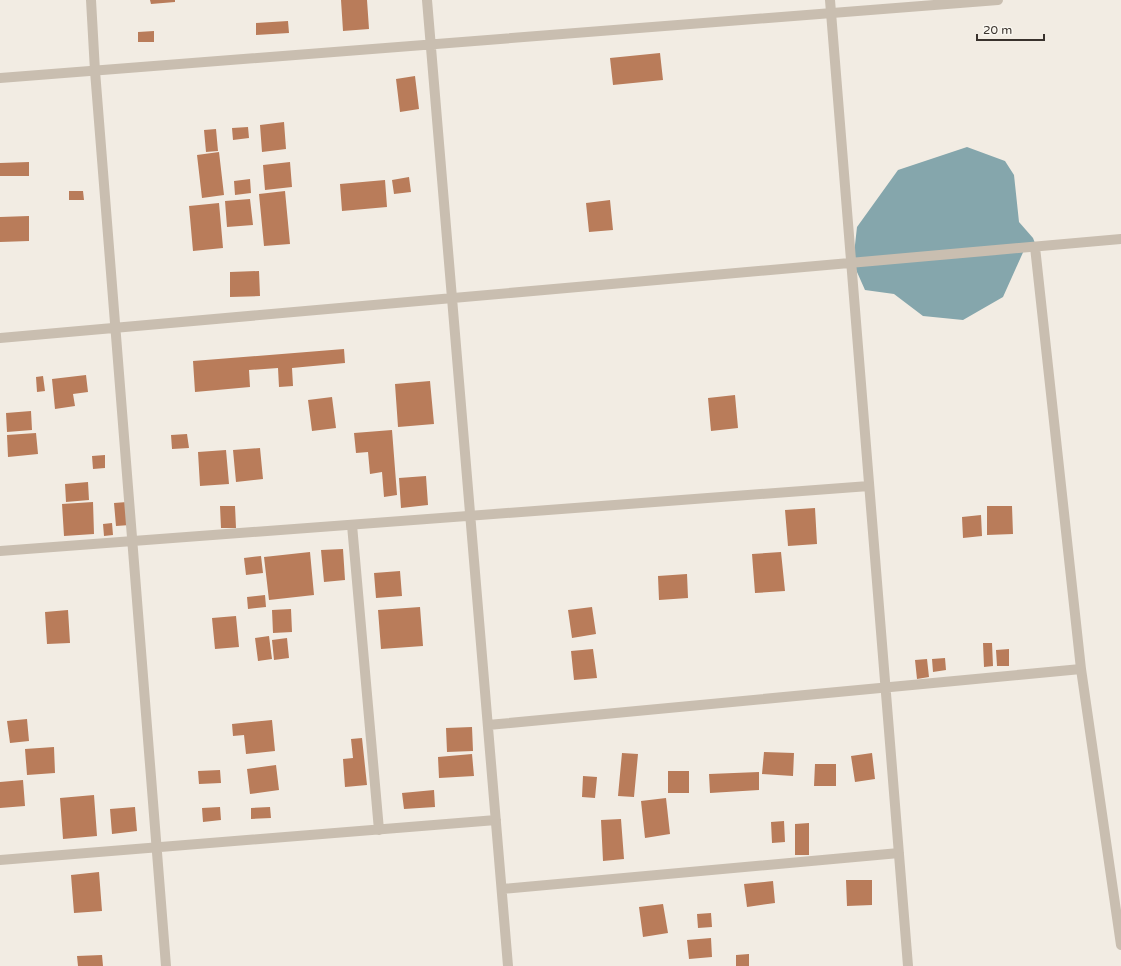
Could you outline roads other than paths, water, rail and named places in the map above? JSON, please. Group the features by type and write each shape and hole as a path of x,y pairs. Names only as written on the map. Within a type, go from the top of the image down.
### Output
{"street":[{"path":"91,0 95,71 166,966"},
{"path":"426,0 508,966"},
{"path":"830,0 908,966"},
{"path":"0,78 998,0"},
{"path":"0,338 1121,239"},
{"path":"1035,246 1081,670 1121,946"},
{"path":"0,551 869,486"},
{"path":"352,525 379,830"},
{"path":"488,725 1081,670"},
{"path":"0,860 496,820"},
{"path":"502,889 899,853"}],"water":[{"path":"967,147 1005,161 1014,175 1019,222 1033,238 1038,251 1025,248 1003,297 963,320 923,316 894,294 865,290 853,263 857,227 898,170"}]}
